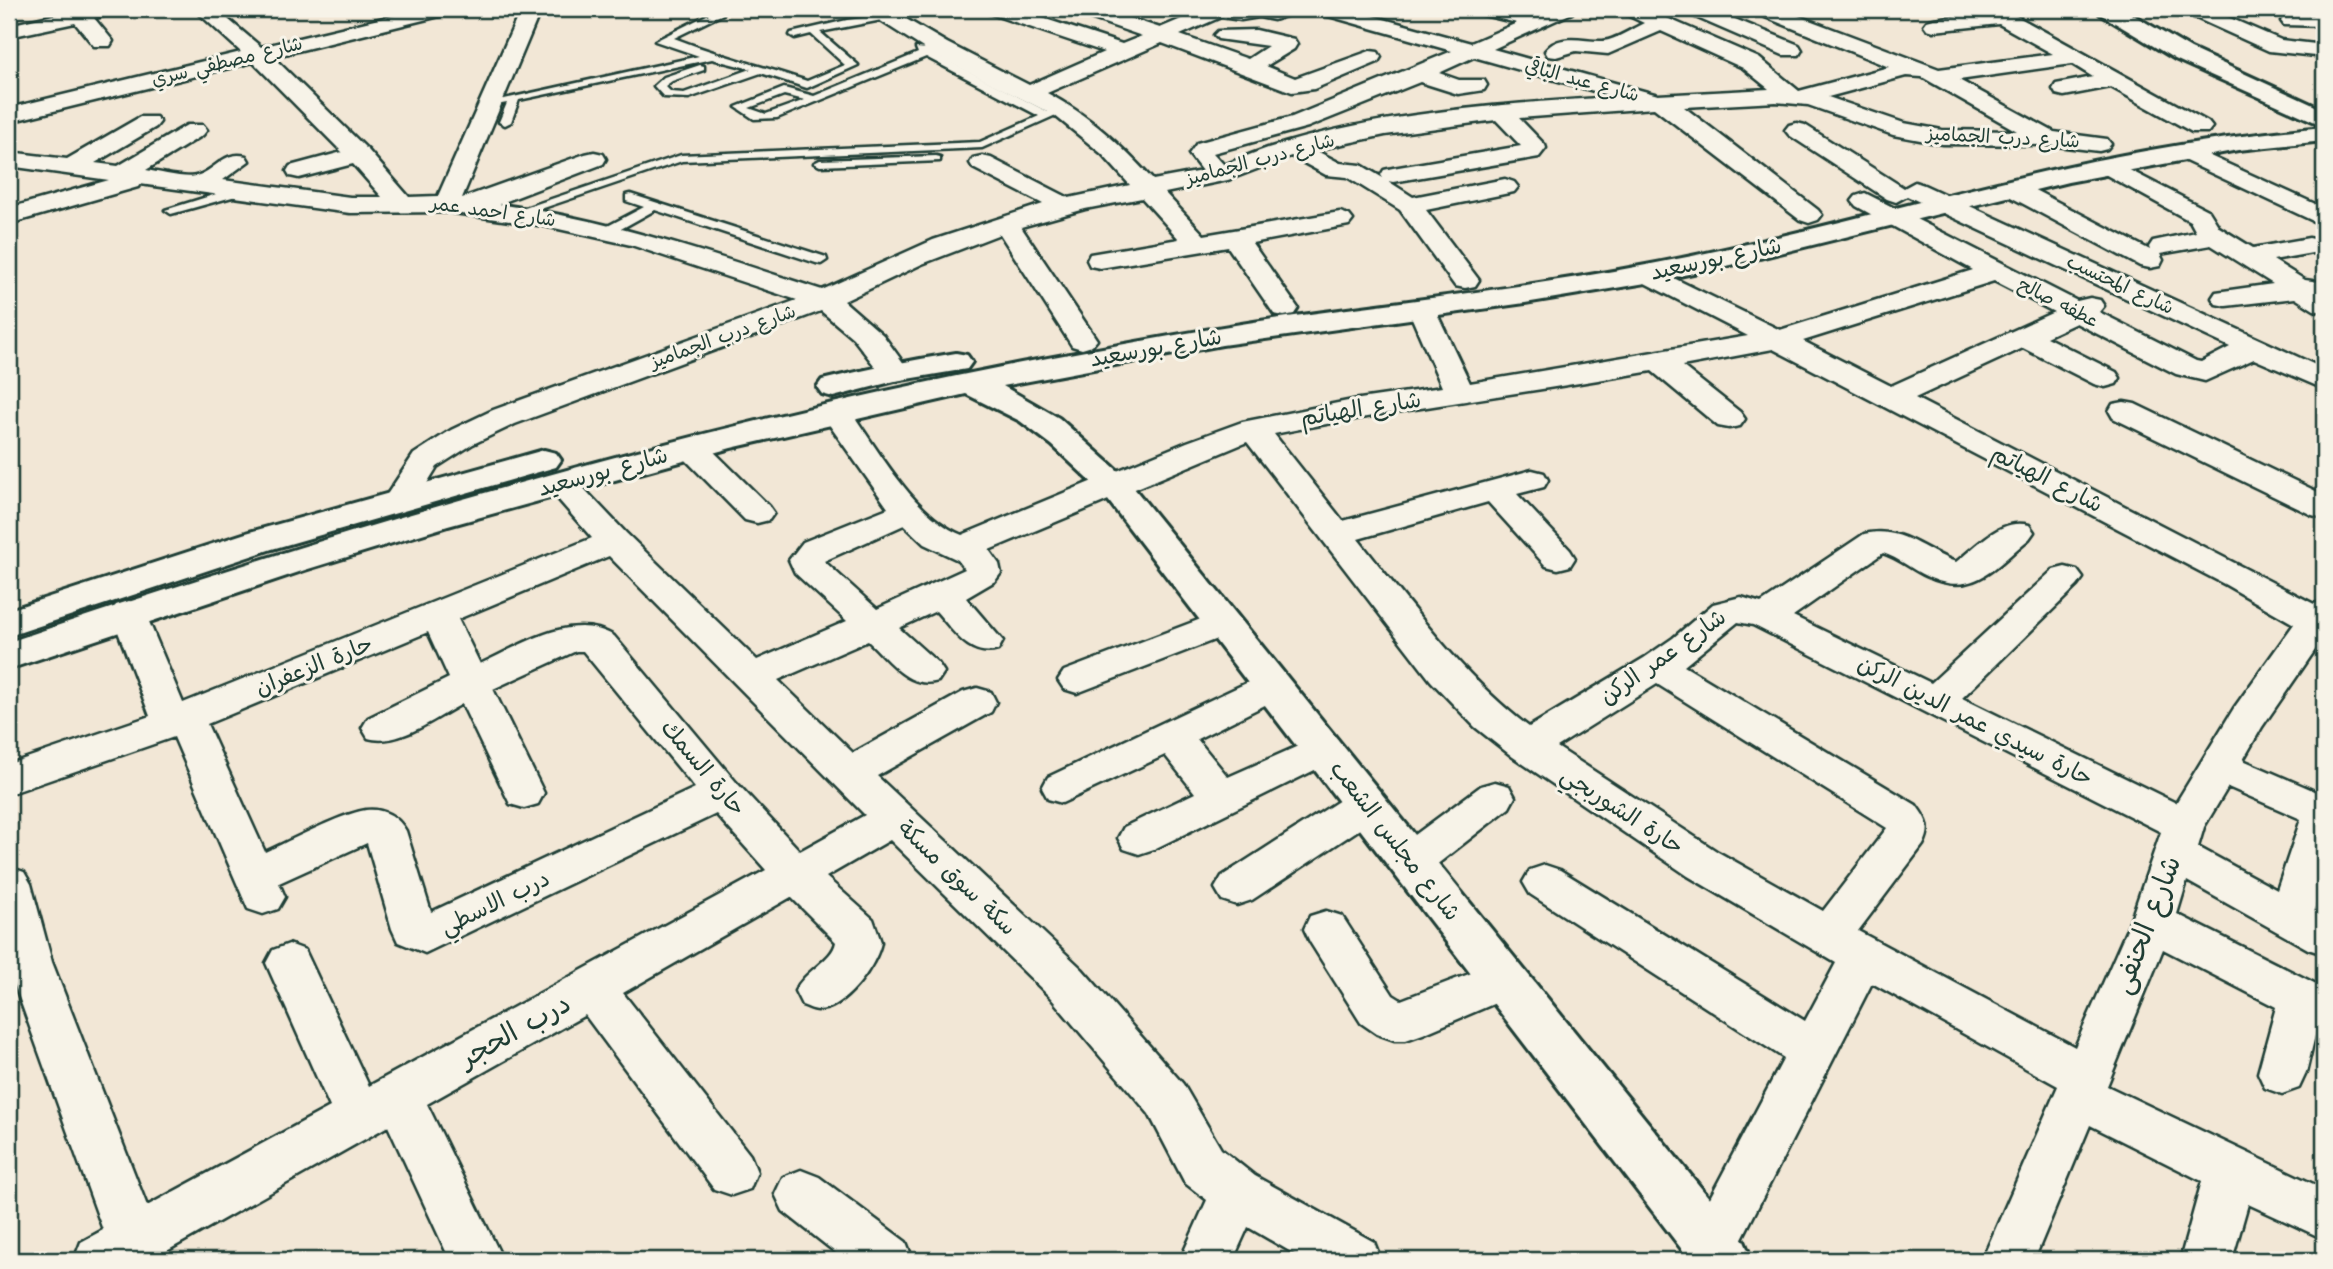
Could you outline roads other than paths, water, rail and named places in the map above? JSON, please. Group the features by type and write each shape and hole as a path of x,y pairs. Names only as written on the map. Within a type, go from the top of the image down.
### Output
{"main road":[{"path":"2108,9 2183,54 2214,66 2317,124"},
{"path":"2183,54 2196,69 2263,116"},
{"name":"شارع بورسعيد","path":"2193,139 2263,116 2317,124"},
{"name":"شارع بورسعيد","path":"9,623 401,499 582,450 895,372 1196,340 1649,274 1791,243 1901,200 2104,155 2193,139 2317,124"},
{"name":"شارع بورسعيد","path":"9,656 129,613 560,483 836,412 970,384 1075,352 1284,308 1465,280 1724,234 1865,201 1943,203 2012,188 2104,155"},
{"path":"1055,430 1050,413 1051,396 1056,380 1075,352"},
{"name":"شارع مجلس الشعب","path":"970,384 1018,403 1055,430 1113,484 1411,861 1713,1256"}],"street":[{"path":"9,32 78,12 109,9"},
{"path":"204,9 260,54 359,155 402,204"},
{"path":"458,205 491,103 531,9"},
{"path":"995,9 1124,52"},
{"path":"1082,9 1209,51 1287,84 1302,85 1370,57"},
{"path":"1029,93 1220,10 1241,14 1259,10 1274,14 1288,9"},
{"name":"شارع عبد الباقي","path":"1325,9 1659,102 1671,108 1809,215"},
{"path":"1482,9 1535,20"},
{"path":"1219,175 1201,154 1205,148 1300,122 1419,74 1535,20 1566,9"},
{"path":"1630,9 1751,63 1797,96 1914,69"},
{"path":"1693,9 1791,50"},
{"path":"1762,9 1808,15 1914,69 1936,76 2048,138"},
{"path":"2192,9 2277,47 2322,51"},
{"path":"2241,9 2322,51"},
{"name":"شارع مصطفي سري","path":"9,115 436,10"},
{"path":"78,12 103,41"},
{"path":"880,13 933,50 1029,93 1111,149 1198,244"},
{"path":"1934,25 1996,13 2117,79 2193,139 2324,218"},
{"path":"1128,25 1154,14"},
{"path":"2291,21 2324,20"},
{"path":"1556,51 1574,44 1608,48 1661,23"},
{"path":"1187,25 1238,37 1256,36 1286,44 1250,67"},
{"path":"1209,51 1238,37"},
{"path":"2003,41 2040,37"},
{"path":"1065,56 1089,66"},
{"path":"1936,76 2078,57"},
{"path":"1847,59 1884,75"},
{"path":"1419,74 1458,87 1476,85"},
{"path":"2064,89 2117,79"},
{"name":"شارع درب الجماميز","path":"401,499 425,461 462,437 504,417 824,300 874,274 1006,223 1066,206 1219,175 1294,148 1385,128 1501,112 1797,96 1821,102 1863,119 1914,132 1983,139 2048,138 2104,155"},
{"path":"1393,175 1530,152 1534,148 1533,145 1501,112"},
{"path":"70,168 148,122"},
{"path":"9,216 133,176 195,130"},
{"name":"عطفه صالح","path":"1797,130 1901,200 1965,256 2187,368 2205,372 2254,347"},
{"path":"1294,148 1335,170 1352,170 1409,205 1465,280"},
{"path":"299,172 359,155"},
{"path":"2104,155 2200,216 2207,230 2248,257 2312,288 2324,304"},
{"name":"شارع احمد عمر","path":"9,159 350,205 458,205 516,213 638,239 824,300 870,338 895,372"},
{"path":"458,205 594,159"},
{"path":"199,186 237,161"},
{"path":"982,163 1066,206"},
{"path":"1409,205 1505,187"},
{"path":"2012,188 2080,223 2156,253 2216,236"},
{"name":"شارع المحتسب","path":"1943,203 2324,380"},
{"path":"1100,260 1340,220"},
{"path":"1006,223 1075,352"},
{"path":"1965,256 2080,223"},
{"path":"1235,237 1284,308"},
{"path":"2248,257 2309,246"},
{"path":"1777,340 1996,272"},
{"name":"شارع الهياتم","path":"1649,274 2321,619"},
{"path":"2226,298 2312,288"},
{"path":"1891,398 2076,312 2130,290"},
{"path":"1422,309 1460,394"},
{"path":"2023,337 2094,383 2158,354"},
{"name":"شارع الهياتم","path":"973,560 1113,484 1253,429 1353,409 1460,394 1777,340"},
{"path":"1658,361 1728,419"},
{"path":"2124,411 2324,508"},
{"path":"751,677 967,584 973,560 938,539 909,511 836,412"},
{"name":"حارة الشوربجي","path":"1253,429 1444,672 1489,717 1527,747 1703,864 2082,1086 2231,1170 2324,1215"},
{"path":"692,448 757,513"},
{"path":"1335,534 1532,480"},
{"name":"سكة سوق مسكة","path":"560,483 614,541 751,677 1066,983 1166,1099 1203,1166 1237,1193 1354,1260"},
{"path":"1495,490 1558,558"},
{"path":"909,511 816,550 806,559 807,565 925,672"},
{"path":"1766,617 1876,542 1893,543 1956,574 1963,574 2017,532"},
{"name":"حارة الزعفران","path":"9,779 178,721 614,541"},
{"path":"1936,701 2065,578"},
{"path":"942,595 985,641"},
{"name":"شارع عمر الركن","path":"1527,747 1657,667 1731,609 1748,610 1766,617"},
{"name":"درب الاسطي","path":"129,613 258,887 365,826 377,826 384,831 414,929 425,935 722,793"},
{"path":"438,615 524,793"},
{"name":"حارة سيدي عمر الدين الركن","path":"1766,617 1936,701 2179,840 2307,926"},
{"name":"شارع الحنفى","path":"2019,1256 2082,1086 2151,922 2179,840 2248,718 2321,619"},
{"path":"1077,680 1222,623"},
{"name":"حارة السمك","path":"471,683 570,639 590,638 601,645 722,793 795,874 857,932 860,944 855,959 818,991"},
{"path":"1657,667 1901,816 1908,825 1908,834 1846,946 1812,1050 1713,1256"},
{"path":"382,728 471,683"},
{"path":"1062,788 1272,686"},
{"path":"849,773 977,702"},
{"path":"1171,735 1222,798"},
{"path":"1139,838 1323,749"},
{"path":"2219,766 2324,811 2307,926"},
{"path":"1411,861 1495,797"},
{"path":"1237,888 1366,804"},
{"name":"درب الحجر","path":"125,1254 378,1107 894,818"},
{"path":"1545,882 1812,1050"},
{"path":"9,884 19,967 125,1254"},
{"path":"2151,922 2313,1004 2282,1073"},
{"path":"1326,929 1377,1009 1394,1020 1406,1020 1503,980"},
{"path":"289,963 477,1260"},
{"path":"593,988 732,1172"},
{"path":"2206,1260 2231,1170"},
{"path":"1206,1260 1237,1193"},
{"path":"801,1195 887,1260"}],"lane":[{"path":"702,9 718,14 663,40 807,85 852,67 852,63 839,56 813,31"},
{"path":"795,35 880,13"},
{"path":"818,19 829,27"},
{"path":"811,99 784,91 741,107 765,117 811,99 933,50 1055,113"},
{"path":"491,103 712,56"},
{"path":"696,60 701,65 699,69 668,79 659,86 668,95 685,96 760,70"},
{"path":"505,122 514,98"},
{"path":"516,213 670,161 695,156 740,160 887,154 982,145 1055,113"},
{"path":"887,154 936,159"},
{"path":"722,166 740,160"},
{"path":"171,210 239,191"},
{"path":"631,198 821,260"},
{"path":"606,232 654,206"}]}
